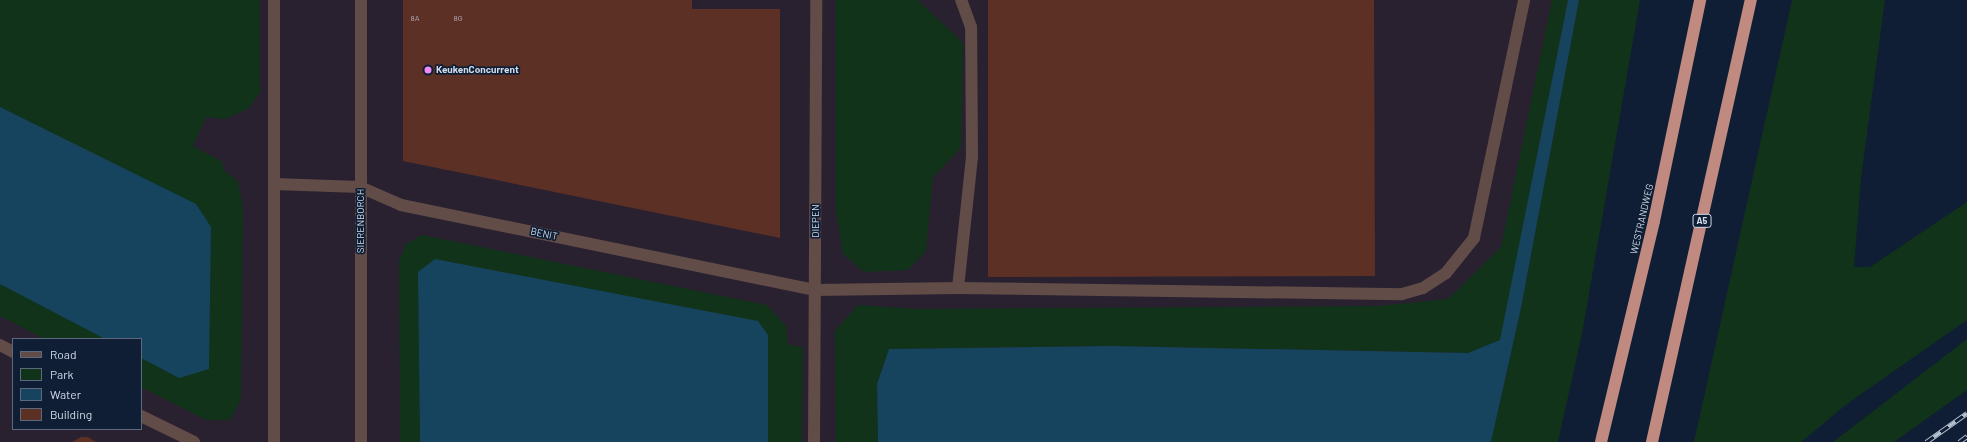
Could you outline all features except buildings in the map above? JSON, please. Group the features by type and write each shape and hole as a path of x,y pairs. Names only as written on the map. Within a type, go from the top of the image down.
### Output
{"highway":[{"name":"WESTRANDWEG","path":"1601,442 1654,221 1700,0"},
{"name":"A5","path":"1652,442 1751,0"}],"street":[{"path":"274,0 274,442"},
{"name":"SIERENBORCH","path":"361,0 361,442"},
{"name":"DIEPEN","path":"814,442 816,0"},
{"path":"958,288 972,158 971,27 960,0"},
{"name":"BENIT","path":"274,184 360,187 401,205 815,290 958,288 1402,294 1423,288 1446,273 1474,238 1524,0"},
{"path":"0,345 12,351"},
{"path":"142,416 194,442"}],"shaded area":[{"path":"0,0 1601,0 1534,442 0,442"}],"green space":[{"path":"0,0 260,0 260,92 248,109 225,119 206,117 193,146 223,162 223,170 238,181 243,208 241,399 230,420 206,420 142,388 142,338 43,338 0,316"},
{"path":"836,0 918,0 963,43 961,148 933,177 926,251 908,270 864,272 843,254 836,211"},
{"path":"1552,0 1568,0 1501,340 1469,353 1112,346 889,349 877,384 878,442 836,442 835,331 858,305 916,309 1380,306 1448,299 1501,247"},
{"path":"1579,0 1640,0 1582,334 1558,442 1491,442 1521,308"},
{"path":"1792,0 1885,0 1861,178 1854,267 1870,267 1967,202 1967,320 1847,404 1801,442 1694,442"},
{"path":"422,235 767,305 786,326 788,345 803,347 802,442 400,442 399,261 406,244"},
{"path":"1967,339 1967,390 1894,442 1833,442"}],"water":[{"path":"1568,0 1579,0 1521,308 1491,442 878,442 877,384 889,349 1112,346 1468,353 1500,340"},
{"path":"0,107 196,204 211,227 209,369 179,378 142,359 142,338 103,338 0,284"},
{"path":"435,259 758,321 768,335 768,442 420,442 418,272"}],"railway":[{"path":"1926,442 1967,413"},
{"path":"1959,442 1967,436"}],"place":[{"name":"KeukenConcurrent","path":"428,70"}]}
